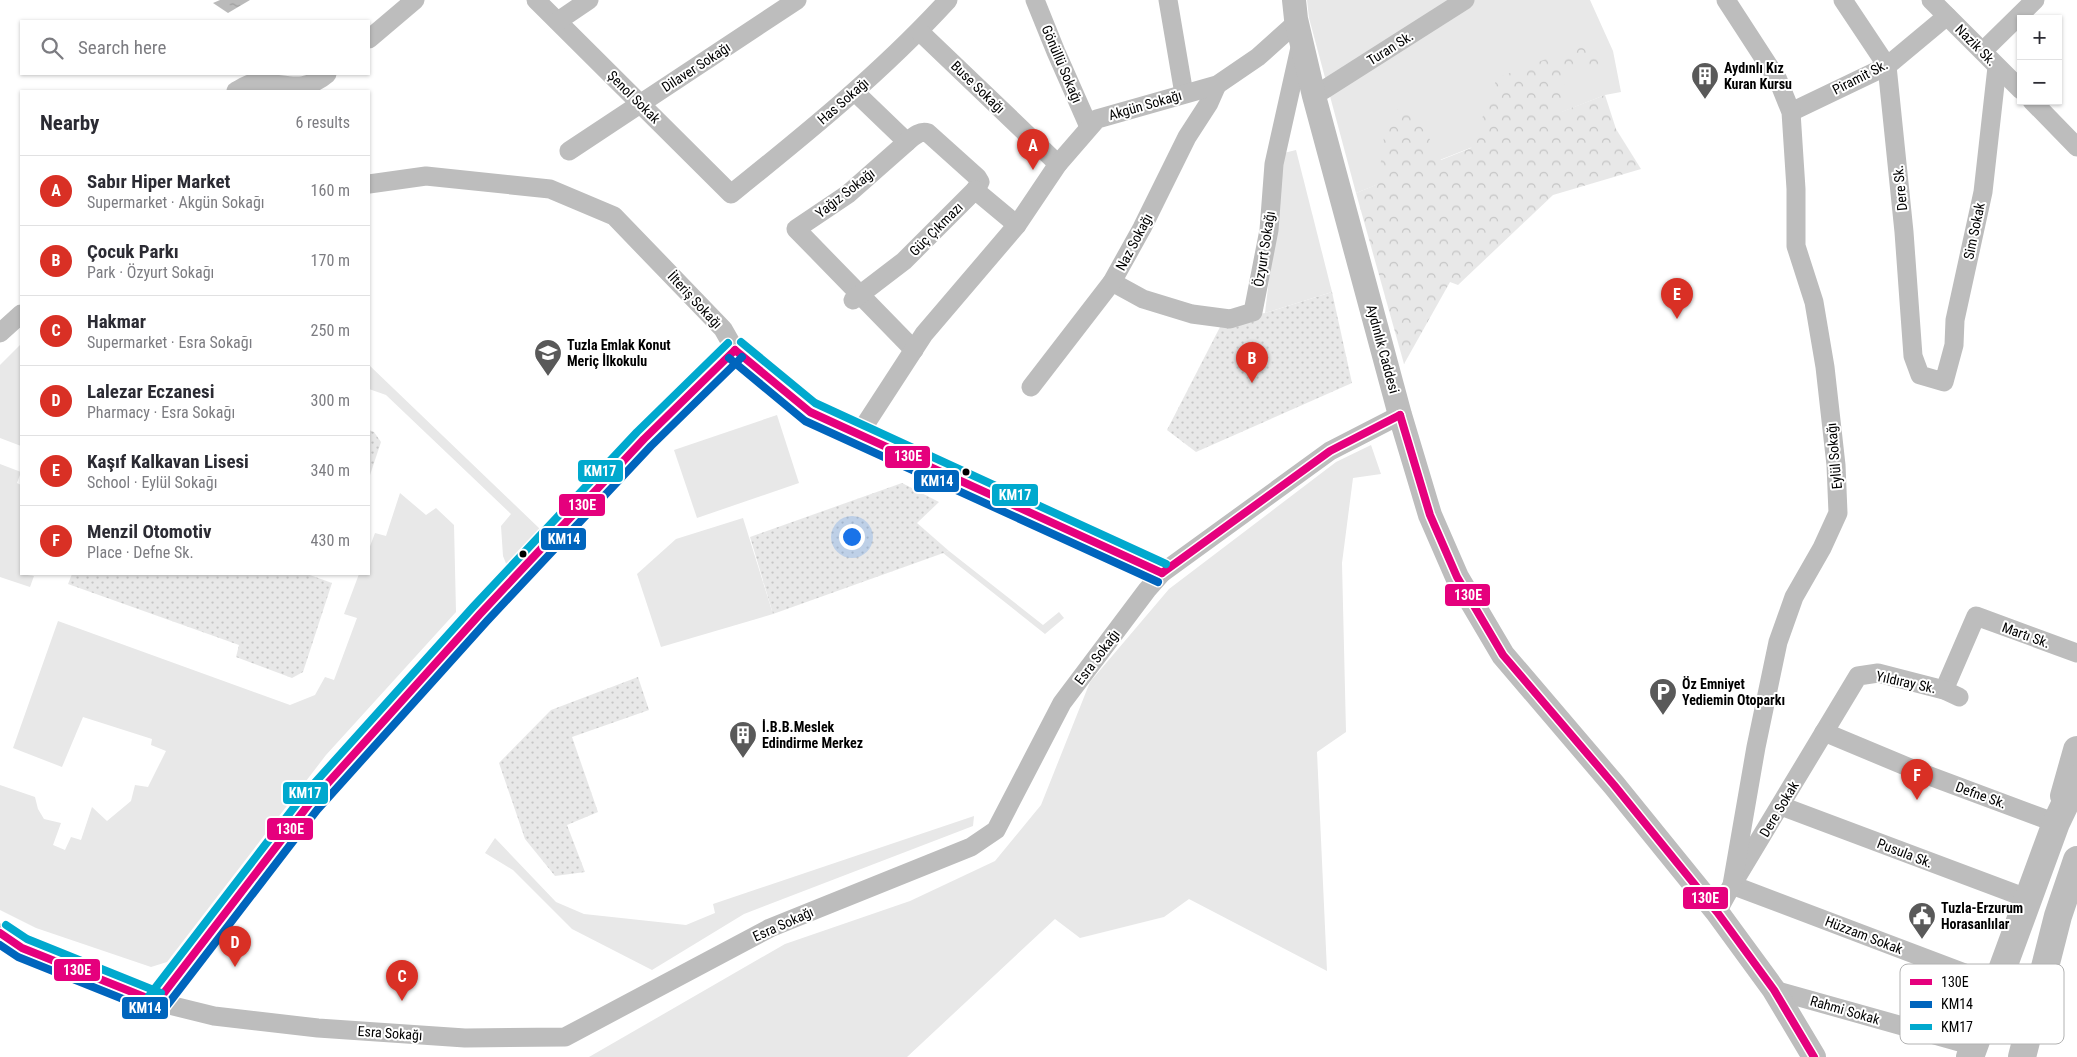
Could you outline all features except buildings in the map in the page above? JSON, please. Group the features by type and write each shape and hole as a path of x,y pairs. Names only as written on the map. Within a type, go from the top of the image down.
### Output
{"main road":[{"path":"2004,964 2056,823 2077,750"},
{"path":"2056,823 2077,779"},
{"path":"2046,964 2058,916 2077,860"},
{"path":"2022,1057 2025,1044"}],"street":[{"path":"370,38 415,0"},
{"name":"Şenol Sokak","path":"536,0 731,194"},
{"path":"558,21 589,0"},
{"name":"Dilaver Sokağı","path":"570,151 797,0"},
{"name":"Has Sokağı","path":"731,194 855,92 919,31 948,0"},
{"name":"Gönüllü Sokağı","path":"1036,0 1056,52 1089,127"},
{"path":"1168,0 1184,94"},
{"name":"Turan Sk.","path":"1314,96 1465,0"},
{"name":"Eylül Sokağı","path":"1717,912 1732,885 1756,747 1778,642 1794,598 1822,548 1838,513 1836,465 1825,367 1814,302 1796,246 1796,189 1792,112 1778,80 1726,0"},
{"name":"Dere Sk.","path":"1843,0 1887,66 1904,232 1912,356 1920,375 1934,378"},
{"name":"Nazik Sk.","path":"1931,0 2017,86"},
{"path":"1983,51 2034,0"},
{"name":"Piramit Sk.","path":"1792,112 1887,66 1947,16"},
{"name":"Akgün Sokağı","path":"859,434 919,342 1017,225 1058,164 1089,127 1098,119 1217,85 1258,57 1298,21"},
{"name":"Aydınlık Caddesi","path":"1298,21 1314,96 1400,416 1430,515 1457,577 1503,655 1614,785 1717,912 1774,990 1814,1057"},
{"name":"Özyurt Sokağı","path":"1112,282 1143,300 1192,314 1230,319 1252,312 1269,230 1274,164 1298,21"},
{"name":"Buse Sokağı","path":"919,31 1058,164"},
{"name":"Sim Sokak","path":"1934,378 1944,382 1954,345 1955,320 1983,192 1997,67"},
{"path":"238,90 250,84 305,86 318,82 326,75"},
{"name":"Naz Sokağı","path":"1031,387 1112,282 1142,228 1187,137 1209,103 1217,85"},
{"path":"855,92 907,142 918,134 928,133 976,177 980,182 975,190 1017,225"},
{"path":"2036,105 2076,144"},
{"name":"Yağız Sokağı","path":"856,297 796,229 848,194 907,142"},
{"name":"İlteriş Sokağı","path":"370,184 426,176 550,188 614,216 723,329 735,350 810,412 1162,573"},
{"name":"Güç Çıkmazı","path":"856,297 904,261 975,190"},
{"path":"856,297 919,342"},
{"path":"0,333 20,315"},
{"path":"156,1002 305,809 480,614 637,447 735,350"},
{"name":"Esra Sokağı","path":"0,933 22,948 156,1002 214,1016 318,1028 465,1038 565,1037 770,928 971,847 996,830 1062,703 1147,590 1162,573 1330,451 1400,416"},
{"name":"Martı Sk.","path":"1951,693 1976,616 2077,653"},
{"name":"Yıldıray Sk.","path":"1824,732 1858,676 1878,673 1951,693"},
{"name":"Dere Sokak","path":"1732,885 1824,732"},
{"name":"Defne Sk.","path":"1824,732 1927,775 2056,823"},
{"name":"Pusula Sk.","path":"1781,806 2029,900"},
{"name":"Hüzzam Sokak","path":"1732,885 1941,964"},
{"name":"Rahmi Sokak","path":"1774,990 1900,1030"},
{"name":"Rahmi Sokak","path":"1943,1044 1971,1053"}],"green space":[{"path":"1307,0 1590,0 1613,51 1621,92 1605,95 1356,193 1309,18"},
{"path":"1585,44 1607,56 1595,70 1566,68 1561,112 1605,95 1616,129 1641,169 1553,195 1458,285 1450,282 1404,364 1356,193 1378,184 1387,113 1411,105 1441,160 1471,148 1497,78"},
{"path":"1296,150 1332,292 1265,313 1284,153"},
{"path":"1332,292 1352,383 1196,452 1167,430 1220,327"},
{"path":"20,345 20,446 0,438 0,365"},
{"path":"370,366 540,529 507,566 503,556 501,526 511,514 386,395 370,389"},
{"path":"777,415 799,483 697,518 674,450"},
{"path":"370,430 374,432 381,442 370,475"},
{"path":"1371,445 1381,474 1353,478 1342,563 1346,732 1317,752 1327,971 1189,899 1164,917 1080,938 1055,919 907,1057 589,1057 785,944 910,901 995,861 1041,805 1090,682 1169,589 1336,462"},
{"path":"0,464 20,472 17,483 20,484 20,575 34,576 30,587 0,577"},
{"path":"902,483 939,502 917,523 949,551 773,614 750,537"},
{"path":"400,493 426,515 436,508 454,525 456,612 326,755 167,962 151,967 36,928 0,910 0,785 35,797 38,809 44,819 61,823 53,845 65,850 71,837 81,840 92,807 107,821 131,801 135,785 148,787 166,751 151,745 152,739 83,717 62,767 13,748 58,621 290,705 315,695 325,677 334,680 357,618 344,614 359,575 370,575 370,546 375,533 386,536"},
{"path":"743,518 773,614 661,647 637,574 676,539"},
{"path":"949,551 1043,625 1059,612 1064,618 1045,634 943,553"},
{"path":"72,575 310,575 332,583 303,672 292,678 236,657 239,645 68,584"},
{"path":"638,677 649,710 572,737 598,812 567,825 585,872 555,876 525,839 499,763 551,710"},
{"path":"974,816 973,826 744,914 652,970 572,929 513,870 485,853 495,838 556,902 584,914 686,925 715,913 713,904"}],"water":[{"path":"220,0 250,0 228,13 213,3"}],"transit line":[{"name":"KM17","path":"741,342 815,403 1166,564"},
{"name":"KM17","path":"149,996 302,797 473,607 637,432 728,343"},
{"name":"130E","path":"735,350 810,412 1162,573"},
{"name":"130E","path":"157,1002 309,804 480,614 644,439 735,350"},
{"name":"KM14","path":"165,1008 317,810 487,621 651,446 742,357"},
{"name":"KM14","path":"729,358 805,421 1158,582"},
{"name":"130E","path":"1400,415 1430,515 1457,577 1503,655 1614,785 1717,912 1774,990 1814,1057"},
{"name":"130E","path":"1162,573 1330,451 1400,415"},
{"name":"KM17","path":"6,925 27,939 161,993"},
{"name":"130E","path":"0,933 22,948 157,1002"},
{"name":"KM14","path":"0,945 18,957 153,1011"}],"place":[{"name":"Aydınlı Kız Kuran Kursu","path":"1705,100"},
{"name":"Sabır Hiper Market","path":"1033,170"},
{"name":"Kaşıf Kalkavan Lisesi","path":"1677,319"},
{"name":"Tuzla Emlak Konut Meriç İlkokulu","path":"548,377"},
{"name":"Çocuk Parkı","path":"1252,383"},
{"name":"Öz Emniyet Yediemin Otoparkı","path":"1663,716"},
{"name":"İ.B.B.Meslek Edindirme Merkez","path":"743,759"},
{"name":"Menzil Otomotiv","path":"1917,800"},
{"name":"Tuzla-Erzurum Horasanlılar","path":"1922,940"},
{"name":"Lalezar Eczanesi","path":"235,967"},
{"name":"Hakmar","path":"402,1001"}]}
